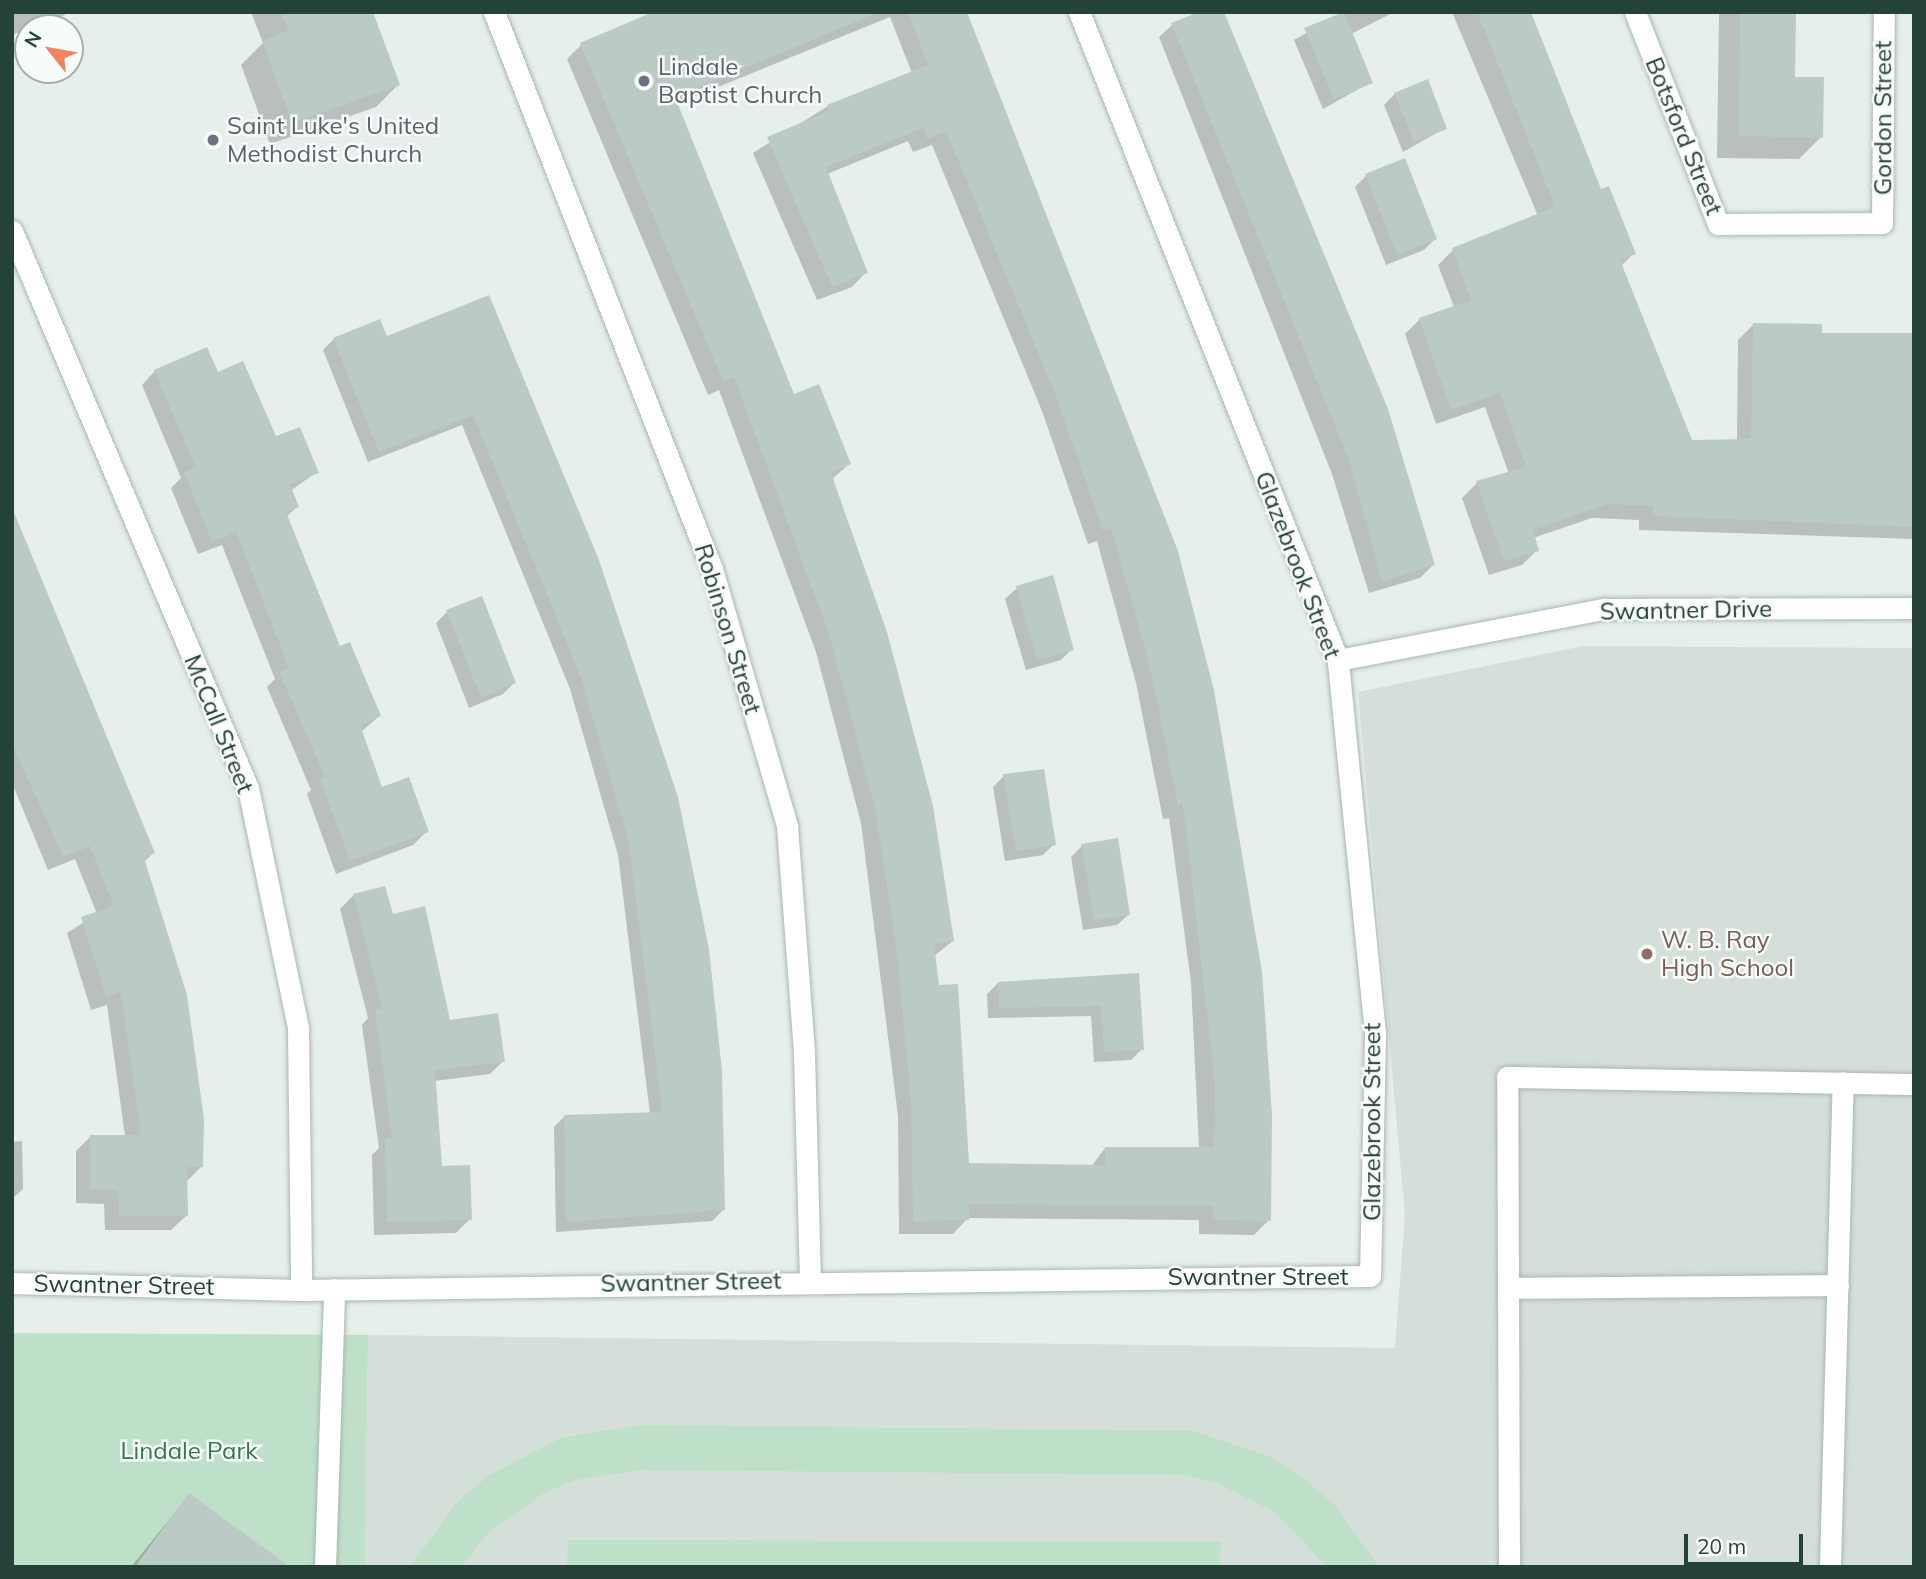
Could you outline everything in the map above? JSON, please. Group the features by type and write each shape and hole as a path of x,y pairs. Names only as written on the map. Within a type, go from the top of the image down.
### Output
{"street":[{"name":"Robinson Street","path":"494,12 712,569 787,826 804,1053 810,1280"},
{"name":"Glazebrook Street","path":"1079,12 1338,660 1375,1032 1370,1276"},
{"name":"Botsford Street","path":"1635,12 1717,224 1882,223"},
{"name":"Gordon Street","path":"1882,223 1884,12"},
{"name":"McCall Street","path":"12,231 248,788 298,1028 301,1290"},
{"name":"Swantner Drive","path":"1338,660 1604,609 1914,608"},
{"path":"1509,1567 1507,1077 1914,1084"},
{"path":"1830,1567 1843,1082"},
{"name":"Swantner Street","path":"12,1283 301,1290 810,1280 1370,1276"},
{"path":"1508,1288 1838,1285"},
{"path":"325,1567 334,1289"}],"shaded area":[{"name":"W. B. Ray High School","path":"1583,646 1914,648 1914,1567 365,1567 368,1335 1395,1348 1405,1215 1358,692"}],"green space":[{"name":"Lindale Park","path":"12,1333 368,1335 365,1567 12,1567"},
{"path":"641,1425 1192,1431 1269,1456 1303,1478 1334,1504 1379,1567 1327,1567 1276,1513 1217,1483 1184,1475 641,1470 575,1480 544,1493 489,1532 461,1567 410,1567 458,1501 489,1475 561,1438"},
{"path":"568,1540 1221,1542 1220,1567 567,1567"}],"building":[{"name":"Saint Luke's United Methodist Church","path":"281,12 373,12 400,85 292,123 262,41 288,30"},
{"path":"653,12 879,12 675,97 794,394 819,384 851,464 831,473 887,632 933,806 954,941 934,944 939,985 958,984 969,1163 1105,1165 1105,1147 1214,1147 1215,1083 1183,804 1178,805 1150,667 1111,528 1103,531 1056,396 946,131 927,139 923,128 826,167 868,273 832,287 767,137 829,111 827,105 928,65 908,12 967,12 1178,551 1214,690 1262,972 1272,1115 1271,1221 1213,1220 1213,1206 969,1204 969,1220 913,1221 911,1101 897,952 875,808 830,637 734,377 723,381 580,43"},
{"path":"1199,12 1224,12 1388,409 1435,565 1382,582 1349,460 1171,23"},
{"path":"1344,12 1373,83 1334,99 1304,28"},
{"path":"1477,12 1531,12 1601,189 1609,186 1636,254 1620,260 1692,440 1751,439 1753,323 1822,324 1822,333 1914,333 1914,527 1653,516 1653,506 1608,504 1533,530 1539,551 1504,561 1476,481 1526,467 1500,393 1451,410 1419,318 1471,300 1452,248 1555,207"},
{"path":"1740,12 1796,12 1795,77 1824,77 1823,138 1739,136"},
{"path":"1428,79 1447,129 1414,142 1394,93"},
{"path":"1405,158 1437,239 1397,255 1365,174"},
{"path":"489,295 599,560 678,797 709,949 722,1071 725,1210 566,1222 564,1115 662,1112 629,843 581,677 473,415 379,452 333,338 380,319 387,336"},
{"path":"207,347 218,372 243,361 276,436 300,427 319,473 290,484 299,507 286,512 340,646 350,642 381,716 360,725 382,787 409,777 429,832 350,861 320,779 325,777 279,672 289,668 236,532 212,542 184,472 196,468 154,370"},
{"path":"13,510 155,853 144,858 187,995 204,1119 203,1167 187,1167 188,1216 119,1216 118,1190 90,1189 90,1135 141,1135 121,992 106,997 81,917 114,906 90,846 63,857 12,743"},
{"path":"1053,575 1074,650 1037,660 1016,586"},
{"path":"482,596 516,683 481,698 446,610"},
{"path":"1044,769 1056,845 1016,851 1003,774"},
{"path":"1118,838 1130,915 1094,920 1081,844"},
{"path":"385,886 393,914 425,906 450,1020 498,1013 505,1062 435,1070 442,1166 470,1165 472,1220 387,1222 385,1139 392,1139 375,1009 382,1009 353,894"},
{"path":"1139,973 1144,1050 1104,1052 1101,1006 999,1008 998,982"},
{"path":"189,1493 290,1567 135,1567"}],"place":[{"name":"Lindale Baptist Church","path":"644,81"},
{"name":"Saint Luke's United Methodist Church","path":"213,140"},
{"name":"W. B. Ray High School","path":"1647,954"}]}
